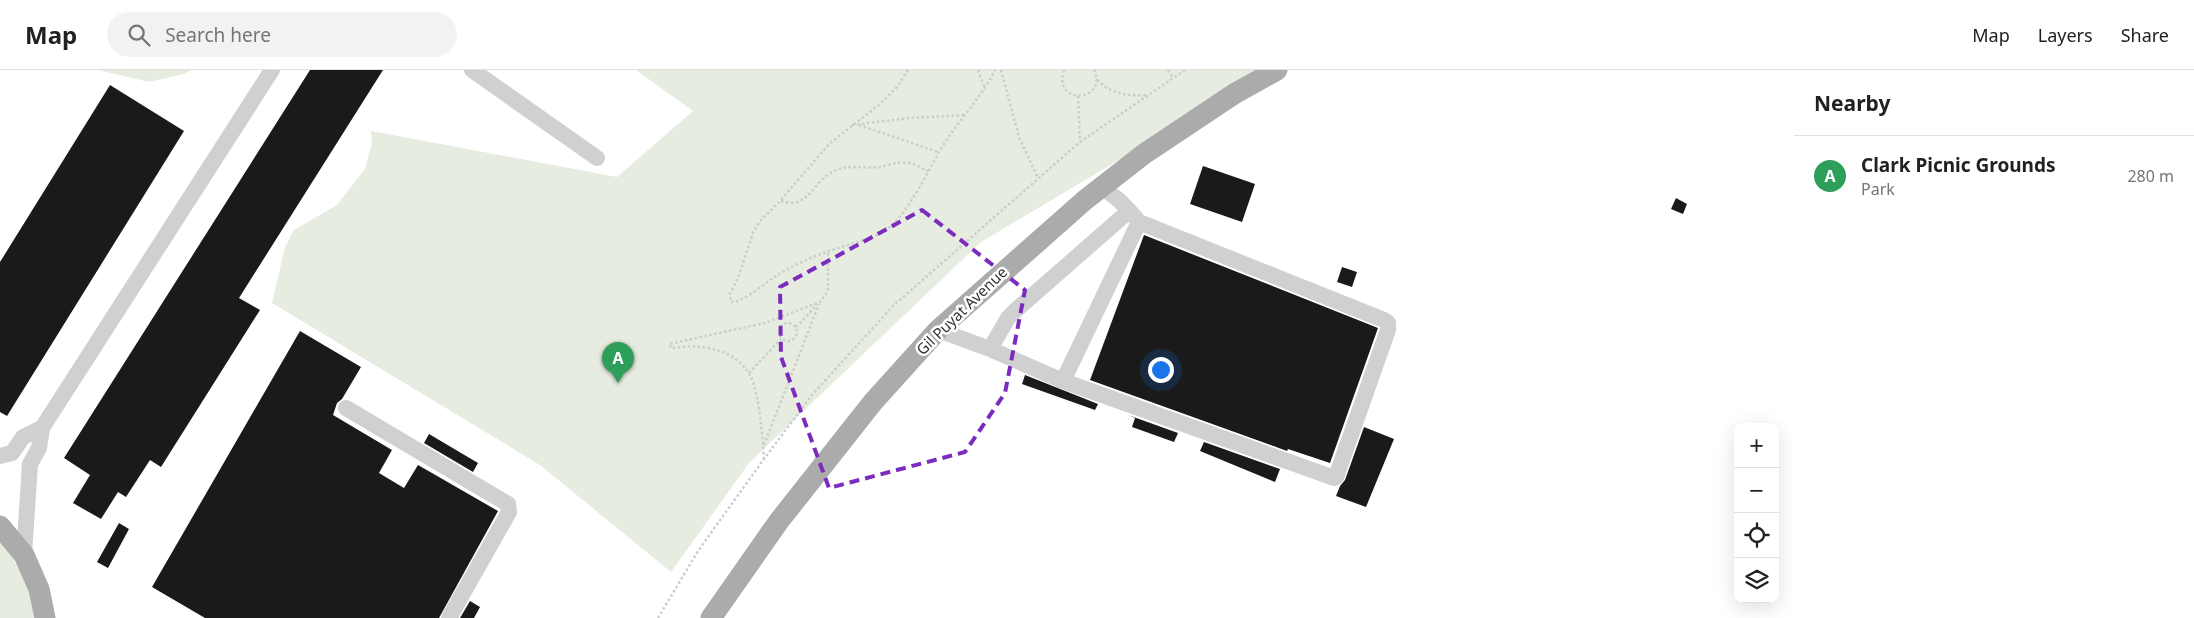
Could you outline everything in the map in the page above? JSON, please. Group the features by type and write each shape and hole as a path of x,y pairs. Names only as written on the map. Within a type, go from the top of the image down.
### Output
{"main road":[{"name":"Gil Puyat Avenue","path":"711,618 797,499 874,402 962,306 1102,186 1152,148 1234,94 1277,70"},
{"path":"0,526 24,555 39,588 45,618"}],"lane":[{"path":"24,555 30,464 39,448 42,428 272,70"},
{"path":"472,70 597,158"},
{"path":"938,330 990,349 1063,381 1331,477 1336,477 1388,330 1388,323 1134,217 1120,201 1102,186"},
{"path":"990,349 1008,318 1016,310 1134,217"},
{"path":"1063,381 1134,217"},
{"path":"346,408 508,504 509,512 449,618"},
{"path":"30,464 6,454 23,437 42,428"}],"path":[{"path":"908,70 897,87 880,104 829,144 780,201 760,221 752,232 739,275 730,294 731,302 739,301 778,274 828,252 884,232 893,224 928,171 938,152 985,89 995,70"},
{"path":"978,70 985,89"},
{"path":"1001,70 1019,137 1038,178"},
{"path":"1064,70 1062,77 1065,89 1069,93 1078,96 1090,93 1097,80"},
{"path":"1094,70 1097,80 1105,88 1115,93 1133,96 1150,94"},
{"path":"1168,70 1173,78"},
{"path":"658,618 698,551 812,395 893,306 1080,142 1186,70"},
{"path":"1078,96 1080,142"},
{"path":"852,125 910,118 965,115"},
{"path":"858,124 938,152"},
{"path":"780,201 790,204 802,201 822,180 839,169 879,167 899,162 912,164 928,171"},
{"path":"796,327 828,291 828,252"},
{"path":"764,459 756,391 749,373 725,352 708,347 686,346 671,348 669,344 765,323 820,302"},
{"path":"763,446 820,302"},
{"path":"781,339 779,333 782,326 788,323 796,327"},
{"path":"781,339 789,342 795,339 796,327"},
{"path":"749,373 781,339"}],"highlighted area":[{"path":"922,210 1025,290 1005,393 965,452 829,488 781,357 780,287"}],"shaded area":[{"path":"98,70 191,70 184,74 149,82"},
{"path":"636,70 1270,70 981,242 749,463 671,572 540,465 272,303 285,247 294,230 337,205 365,169 372,143 371,131 617,177 693,111"},
{"path":"0,537 26,581 36,618 0,618"}],"building":[{"path":"310,70 383,70 239,298 260,310 161,467 150,460 126,497 118,492 101,519 73,503 90,475 64,458"},
{"path":"110,85 184,131 7,416 0,412 0,262"},
{"path":"1203,166 1255,184 1242,222 1190,204"},
{"path":"1676,198 1687,204 1683,214 1671,209"},
{"path":"1144,235 1378,328 1330,463 1288,449 1287,451 1090,380"},
{"path":"1342,267 1357,272 1352,287 1337,282"},
{"path":"300,331 361,367 342,399 337,403 333,415 392,450 379,473 404,488 418,465 498,511 439,618 205,618 152,587"},
{"path":"1025,375 1098,404 1095,410 1022,384"},
{"path":"1128,415 1178,433 1174,442 1132,427 1135,418"},
{"path":"1364,427 1394,439 1366,507 1336,496 1345,480"},
{"path":"429,434 478,463 473,472 424,443"},
{"path":"1204,442 1280,469 1275,482 1200,451"},
{"path":"119,523 129,529 108,568 97,562"},
{"path":"470,601 480,607 474,618 460,618"}],"place":[{"name":"Clark Picnic Grounds","path":"618,383"}]}
